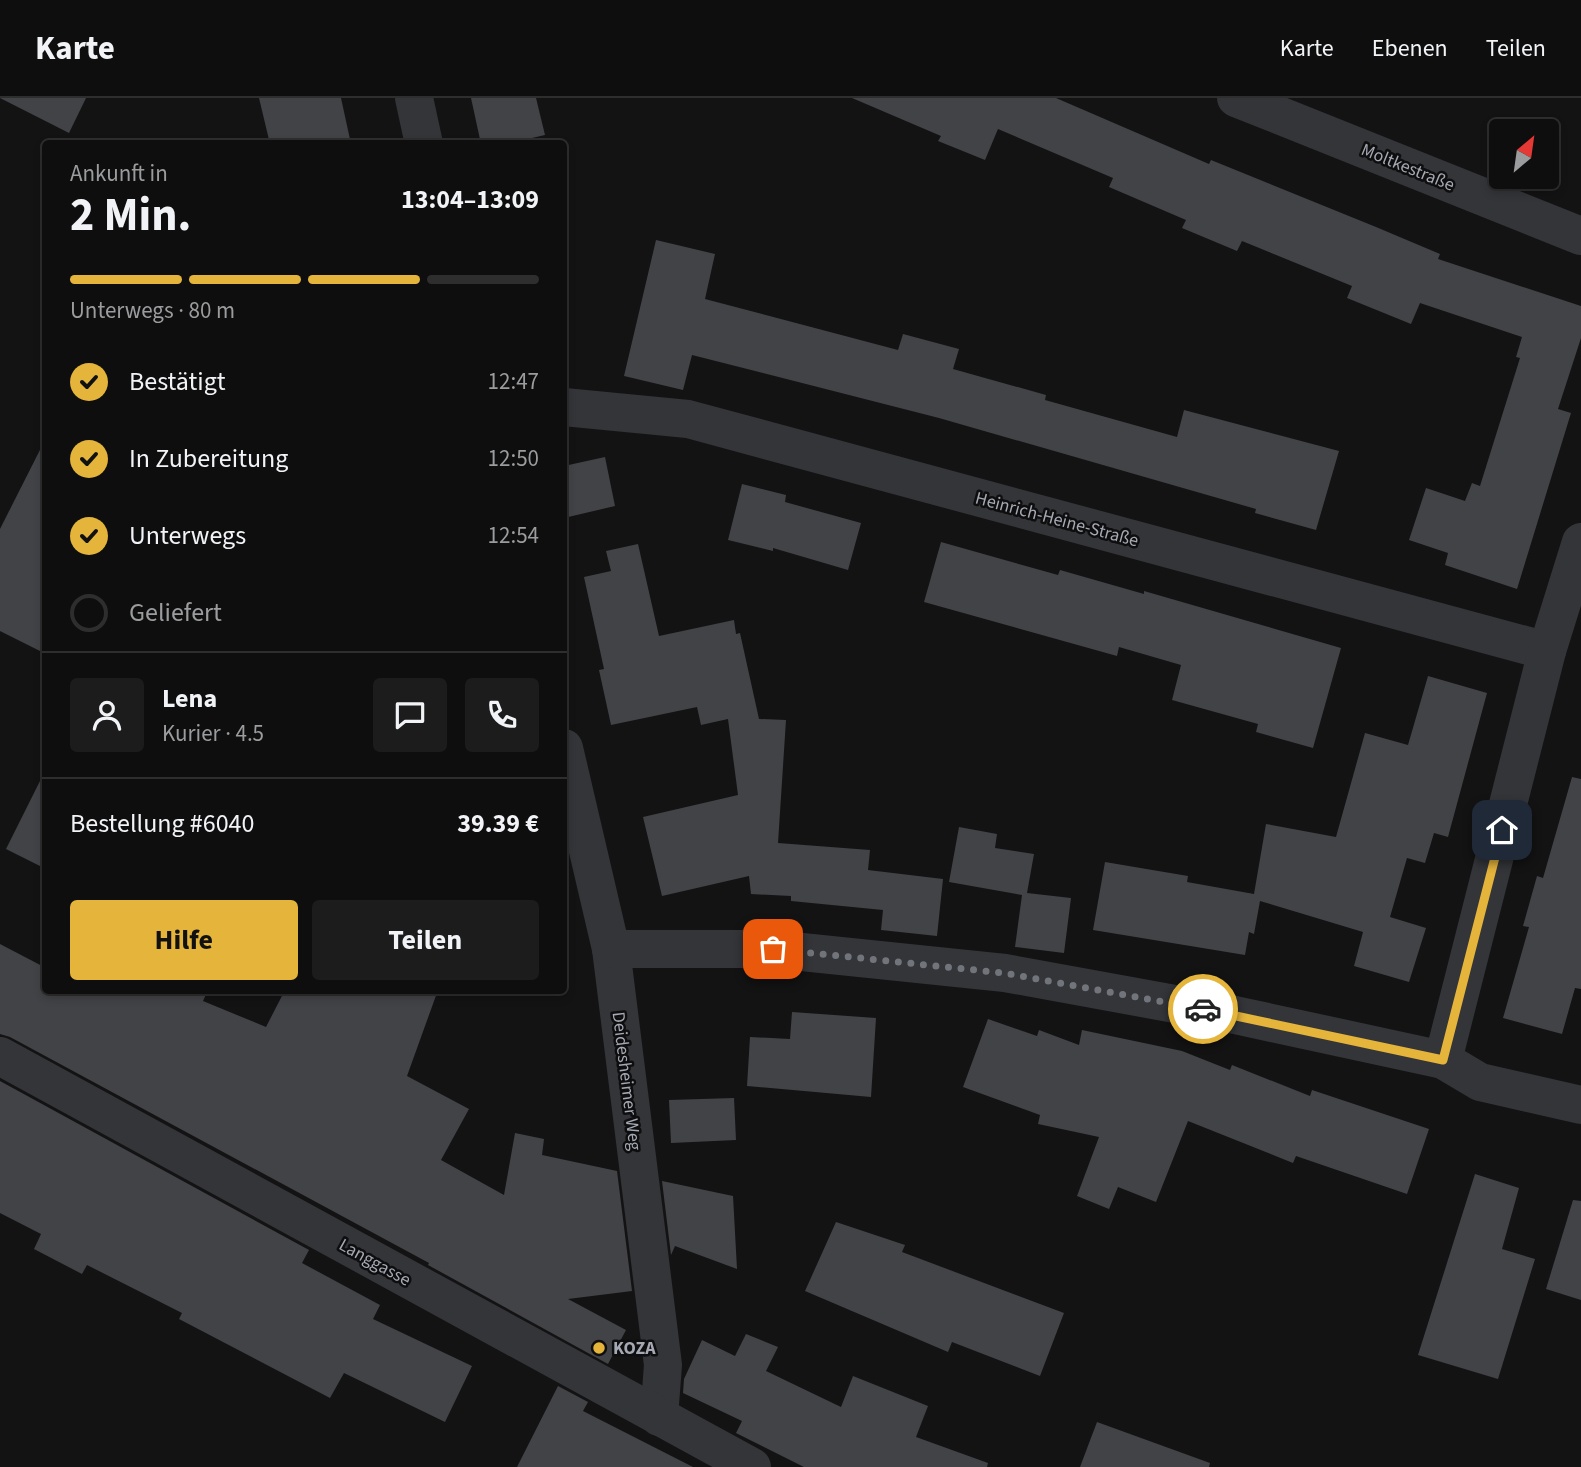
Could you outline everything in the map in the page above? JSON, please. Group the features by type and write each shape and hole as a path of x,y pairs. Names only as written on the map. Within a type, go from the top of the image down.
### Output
{"street":[{"path":"414,98 423,140"},
{"name":"Moltkestraße","path":"1236,98 1279,106 1581,236"},
{"name":"Heinrich-Heine-Straße","path":"567,407 688,419 1547,652"},
{"path":"1443,1060 1547,652 1581,542"},
{"name":"Deidesheimer Weg","path":"567,761 611,949 663,1364 659,1418"},
{"path":"611,949 773,949 1004,973 1235,1015 1443,1060 1479,1082 1581,1105"},
{"name":"Langgasse","path":"0,1056 659,1418 711,1457 752,1467"}],"building":[{"path":"0,98 86,98 69,133"},
{"path":"259,98 341,98 350,140 269,140"},
{"path":"471,98 536,98 545,135 523,140 480,140"},
{"path":"852,98 1056,98 1209,164 1211,160 1376,227 1440,254 1438,259 1581,306 1581,338 1558,409 1571,413 1517,589 1445,565 1448,553 1409,540 1426,488 1465,501 1472,483 1480,486 1520,358 1516,357 1522,337 1420,303 1411,324 1347,298 1352,286 1242,241 1237,251 1182,228 1186,220 1109,187 1113,178 998,129 985,160 938,141 941,136"},
{"path":"656,240 715,254 705,299 898,350 903,334 959,349 953,369 1046,395 1045,400 1177,437 1184,410 1339,451 1316,530 1255,513 1256,509 939,418 692,355 683,390 624,376"},
{"path":"42,446 42,652 0,631 0,529"},
{"path":"605,457 615,506 567,517 567,465"},
{"path":"742,484 786,495 785,502 861,523 848,570 773,548 773,551 728,540"},
{"path":"941,542 1058,575 1060,570 1144,594 1144,591 1341,648 1313,748 1256,732 1258,724 1172,700 1181,665 1119,647 1117,656 924,602"},
{"path":"638,544 659,636 734,620 736,634 740,633 759,719 786,720 778,843 870,850 868,870 943,879 937,936 881,930 883,910 791,901 791,896 751,894 749,876 662,896 643,817 738,795 728,719 701,725 697,707 611,725 599,670 604,669 584,577 611,571 606,551"},
{"path":"1428,676 1487,693 1448,837 1434,833 1425,863 1407,858 1390,917 1426,928 1409,982 1354,966 1363,932 1260,901 1254,934 1249,932 1245,955 1093,930 1105,862 1188,876 1187,882 1254,894 1266,824 1336,837 1365,733 1408,745"},
{"path":"42,777 42,867 6,849"},
{"path":"1572,777 1581,779 1581,989 1575,988 1562,1034 1503,1018 1529,927 1523,926 1537,876 1543,878"},
{"path":"959,827 997,834 995,848 1034,854 1027,893 1071,898 1064,953 1015,947 1022,895 949,882"},
{"path":"0,944 42,966 42,994 206,994 203,1001 266,1027 283,994 437,994 407,1076 469,1109 441,1160 504,1195 515,1133 544,1139 542,1155 617,1171 632,1291 568,1299 626,1330 608,1364 428,1265 429,1263 0,1034"},
{"path":"792,1012 876,1018 871,1097 747,1086 750,1037 790,1039"},
{"path":"988,1019 1037,1036 1039,1030 1079,1045 1082,1030 1182,1051 1230,1070 1232,1065 1310,1096 1312,1090 1429,1129 1407,1194 1296,1156 1293,1163 1188,1121 1156,1202 1118,1187 1109,1209 1077,1196 1099,1137 1038,1124 1040,1115 963,1087"},
{"path":"0,1081 309,1250 302,1263 380,1305 373,1319 472,1366 445,1422 344,1373 330,1398 179,1319 182,1313 87,1265 82,1274 34,1249 41,1234 0,1213"},
{"path":"734,1098 736,1140 671,1143 669,1100"},
{"path":"1475,1174 1519,1188 1502,1249 1535,1259 1498,1379 1418,1355"},
{"path":"662,1181 733,1196 737,1269 675,1246 671,1255"},
{"path":"1573,1200 1581,1201 1581,1300 1546,1289"},
{"path":"836,1222 905,1245 902,1252 1064,1313 1040,1376 952,1342 948,1352 805,1291"},
{"path":"746,1334 778,1347 766,1371 841,1407 853,1376 928,1406 916,1437 988,1463 987,1467 804,1467 736,1433 742,1421 683,1393 684,1379 702,1340 735,1356"},
{"path":"558,1386 588,1402 583,1411 693,1467 517,1467"},
{"path":"1097,1422 1210,1463 1209,1467 1080,1467"}],"way so far":[{"path":"773,949 896,959 1004,973 1203,1009"}],"place":[{"name":"KOZA","path":"599,1348"}],"route":[{"path":"1203,1009 1443,1060 1502,830"}]}
